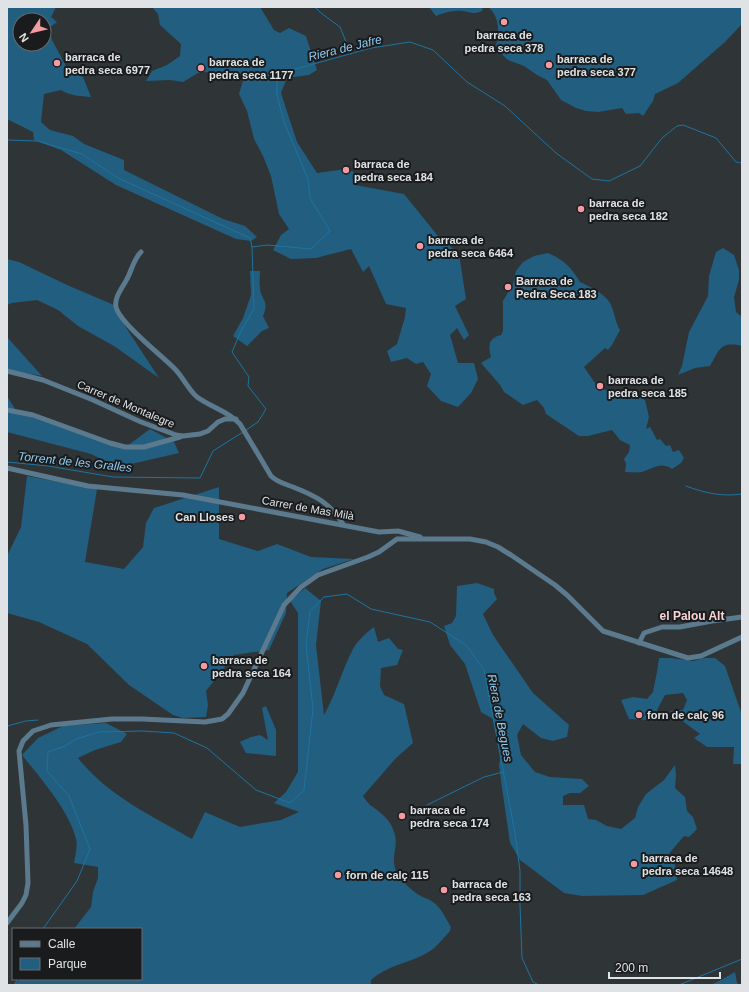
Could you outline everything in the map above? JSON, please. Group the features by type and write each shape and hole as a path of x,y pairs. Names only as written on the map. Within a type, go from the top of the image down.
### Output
{"street":[{"path":"141,252 134,260 116,302 116,308 121,316 139,337 176,369 195,395 236,419 271,476 277,482 296,488 324,501 336,513 343,524"},
{"name":"Carrer de Montalegre","path":"7,371 43,380 93,400 141,422 176,435 183,436 204,433 226,419 236,419"},
{"path":"7,410 33,415 124,447 144,447 183,436"},
{"name":"Carrer de Mas Milà","path":"7,468 88,486 183,495 379,532 398,531 429,539"},
{"path":"7,923 22,903 26,895 28,883 26,825 19,751 23,741 32,731 51,725 112,719 211,722 222,719 228,714 243,693 281,610 301,587 318,575 359,561 374,554 396,539 475,540 486,542 498,547 562,591 602,630 688,658 709,653 742,637"},
{"path":"639,643 644,633 662,627 680,627 742,617"}],"green space":[{"path":"7,7 56,7 52,15 52,12 12,12 12,52 52,52 52,40 67,68 83,77 91,97 72,95 61,90 44,94 41,122 50,130 73,136 84,144 124,160 124,170 223,219 245,226 257,237 251,241 236,239 116,185 61,150 34,140 33,132 7,119"},
{"path":"152,7 260,7 274,30 280,33 289,28 306,36 317,70 309,75 287,78 281,93 297,142 317,173 346,169 354,172 355,185 404,194 438,236 459,254 466,299 455,306 469,335 464,340 457,328 450,335 458,363 474,363 478,379 471,393 458,407 441,401 427,386 431,374 423,362 416,364 407,358 391,362 387,351 397,344 405,317 406,308 386,304 369,266 363,272 351,249 316,258 291,259 273,250 281,235 289,229 279,214 271,176 254,139 247,111 239,94 245,74 204,72 198,73 183,82 170,80 146,81 152,71 167,65 180,56 181,44 160,25 158,14"},
{"path":"429,7 483,7 482,11 476,13 455,11 436,16"},
{"path":"488,7 742,7 742,24 725,42 678,83 655,94 653,101 643,116 639,113 626,114 622,108 598,112 586,111 576,108 561,100 547,80 524,66 508,60 495,48 498,37 497,20 495,15"},
{"path":"52,18 57,22 52,26"},
{"path":"723,248 734,255 739,270 739,280 734,297 736,312 742,317 742,346 725,346 719,351 710,366 695,368 678,375 682,366 689,332 708,296 709,276 716,252"},
{"path":"548,253 563,261 580,282 601,293 610,303 620,330 608,350 605,348 584,367 597,386 601,389 633,397 639,396 645,400 649,417 646,429 650,427 657,440 660,439 666,446 670,445 673,452 679,450 684,458 681,463 672,469 664,466 657,466 642,472 625,472 626,464 624,459 629,452 630,445 620,440 612,430 588,436 579,436 546,414 544,408 537,400 523,405 504,392 500,385 481,363 491,357 489,346 491,340 501,335 503,331 503,301 513,284 516,271 523,262 534,256"},
{"path":"7,259 19,262 114,305 127,329 159,378 114,346 78,326 58,310 37,300 7,305"},
{"path":"250,271 260,271 260,288 266,307 263,316 269,328 262,331 247,346 233,336 243,318 251,295"},
{"path":"7,337 42,376 7,370"},
{"path":"7,396 15,409 123,449 150,429 174,442 179,453 118,467 91,454 7,432"},
{"path":"27,476 97,489 85,562 124,569 143,547 146,523 154,508 219,487 219,539 258,551 277,544 311,557 354,559 323,569 287,593 286,613 269,650 234,655 206,691 208,705 206,717 183,718 173,715 129,685 87,644 39,622 7,613 7,556 21,527"},
{"path":"477,583 494,589 497,599 483,614 493,635 533,693 569,725 567,737 553,741 541,738 523,724 517,735 521,755 535,772 550,777 582,779 589,786 580,793 570,793 563,796 563,805 584,805 588,819 596,820 607,826 621,829 635,818 638,807 646,794 664,780 675,765 675,788 685,797 687,811 693,817 697,829 689,837 684,836 667,856 675,865 677,880 643,895 582,896 564,893 520,860 510,843 499,764 501,755 493,719 481,712 465,664 450,645 444,626 452,623 456,616 457,586"},
{"path":"305,588 321,601 316,645 324,715 353,649 374,627 378,642 389,638 398,649 403,650 397,665 381,668 380,686 384,695 404,704 413,743 396,758 363,796 370,805 386,818 392,828 396,843 394,863 398,874 413,891 436,904 451,927 450,931 433,949 426,954 385,970 371,980 371,985 12,985 20,980 142,980 142,928 75,928 91,907 93,892 98,878 98,867 74,863 77,842 67,817 61,806 22,755 38,738 63,726 106,723 127,734 121,742 95,750 78,758 102,783 116,794 192,839 205,812 240,827 281,820 299,812 274,803 286,792 298,772 298,613 290,601"},
{"path":"659,658 693,661 704,658 715,658 725,666 742,715 742,764 733,764 734,747 707,747 694,738 700,734 670,711 683,710 687,700 683,693 665,695 657,710 660,717 651,720 629,719 621,700 633,697 647,699 653,692"},
{"path":"266,706 276,730 276,756 246,753 240,742 260,735 268,740 262,708"},
{"path":"735,972 737,983 740,985 710,985 719,981"}],"waterway":[{"path":"315,7 340,27 351,54"},
{"name":"Riera de Jafre","path":"7,140 37,141 82,154 118,178 250,238 252,247 267,245 311,249 330,231 310,198 308,179 284,122 277,95 277,77 292,70 371,48 410,42 433,50 467,82 505,106 556,153 592,179 609,181 640,166 662,138 677,126 683,125 716,138 736,162 742,163"},
{"name":"Torrent de les Gralles","path":"246,430 258,422 266,409 248,386 249,377 232,352 241,331 254,309 252,247"},
{"name":"Torrent de les Gralles","path":"7,462 48,466 113,477 200,478 213,451 243,432"},
{"path":"686,486 714,494 742,494"},
{"name":"Riera de Begues","path":"44,928 77,881 90,849 69,796 47,771 48,752 65,746 76,739 99,732 143,731 174,733 207,748 256,790 290,803 304,790 313,709 306,645 310,611 324,597 347,594 371,609 430,622 466,645 484,670 515,833 520,871 522,958 533,982 539,985"},
{"path":"7,726 26,721 38,720"},
{"path":"427,805 484,777 503,772"},
{"name":"Riera de Begues","path":"679,985 742,959"},
{"name":"Riera de Begues","path":"15,985 17,980"}],"place":[{"name":"barraca de pedra seca 378","path":"504,22"},
{"name":"barraca de pedra seca 6977","path":"57,63"},
{"name":"barraca de pedra seca 377","path":"549,65"},
{"name":"barraca de pedra seca 1177","path":"201,68"},
{"name":"barraca de pedra seca 184","path":"346,170"},
{"name":"barraca de pedra seca 182","path":"581,209"},
{"name":"barraca de pedra seca 6464","path":"420,246"},
{"name":"Barraca de Pedra Seca 183","path":"508,287"},
{"name":"barraca de pedra seca 185","path":"600,386"},
{"name":"Can Lloses","path":"242,517"},
{"name":"barraca de pedra seca 164","path":"204,666"},
{"name":"forn de calç 96","path":"639,715"},
{"name":"barraca de pedra seca 174","path":"402,816"},
{"name":"barraca de pedra seca 14648","path":"634,864"},
{"name":"forn de calç 115","path":"338,875"},
{"name":"barraca de pedra seca 163","path":"444,890"}],"district":[{"name":"el Palou Alt","path":"692,616"}]}
